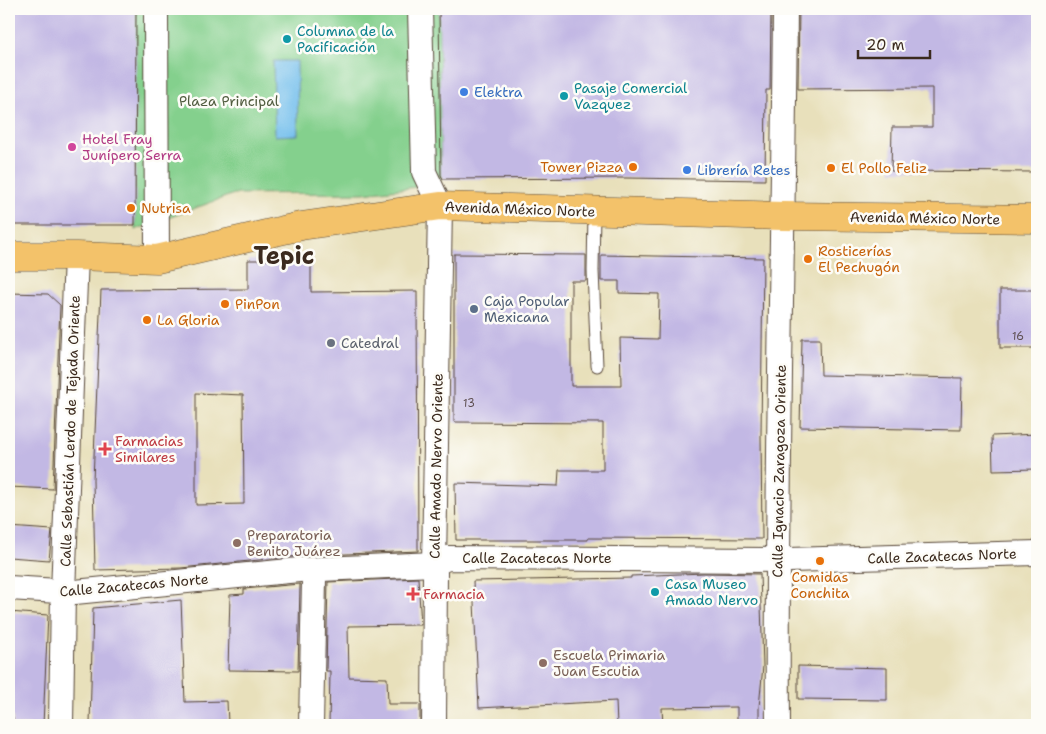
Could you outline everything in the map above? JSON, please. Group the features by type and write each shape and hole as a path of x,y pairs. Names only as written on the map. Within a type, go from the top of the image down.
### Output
{"main road":[{"name":"Avenida México Norte","path":"9,256 157,259 300,226 440,206 594,212 1037,219"}],"street":[{"path":"156,9 157,259"},
{"path":"420,9 424,172 440,206"},
{"name":"Calle Ignacio Zaragoza Oriente","path":"778,725 777,559 785,9"},
{"name":"Calle Amado Nervo Oriente","path":"434,725 434,564 440,206"},
{"name":"Calle Sebastián Lerdo de Tejada Oriente","path":"61,725 63,592 76,256"},
{"name":"Calle Zacatecas Norte","path":"9,588 63,592 312,570 434,564 448,558 777,559 1037,553"},
{"path":"311,725 314,580 312,570"}],"lane":[{"path":"594,212 593,254 597,366"}],"green space":[{"name":"Plaza Principal","path":"136,9 439,9 441,179 435,185 363,193 234,194 135,230"}],"water":[{"path":"273,61 297,61 298,135 275,136"}],"building":[{"name":"Hotel Fray Junípero Serra","path":"9,9 136,9 135,225 9,225"},
{"path":"439,9 771,9 770,90 766,90 765,180 626,178 443,179 441,175"},
{"path":"799,9 1037,9 1037,172 891,171 892,127 932,127 932,88 798,89"},
{"path":"454,254 586,255 586,281 571,281 571,386 621,386 620,338 658,339 659,294 619,293 619,281 601,281 601,255 763,258 762,539 588,538 588,540 456,540 455,483 558,486 559,470 603,470 603,423 454,422"},
{"path":"248,260 311,260 311,292 417,291 418,551 298,556 181,568 95,570 93,480 101,290 248,289","holes":["196,393 243,395 244,504 196,505"]},
{"path":"1000,290 1037,290 1037,348 1000,348"},
{"path":"9,293 48,294 60,305 53,489 9,487"},
{"path":"802,339 820,339 821,375 962,378 961,430 800,427"},
{"path":"1037,434 1037,469 993,470 992,436"},
{"path":"9,527 52,530 49,560 9,557"},
{"path":"704,573 760,574 763,666 759,725 737,725 737,707 662,708 663,725 617,725 616,701 479,708 473,581 631,578 631,576"},
{"path":"418,578 421,625 348,626 349,677 387,678 388,704 420,704 420,725 329,725 330,671 326,671 328,582"},
{"path":"300,584 298,671 228,670 230,595 244,594 244,589"},
{"path":"181,600 185,702 227,701 228,724 90,725 93,608"},
{"path":"9,612 48,615 43,725 13,725 13,717 9,717"},
{"path":"798,666 887,668 887,700 798,699"}],"place":[{"name":"Columna de la Pacificación","path":"287,39"},
{"name":"Elektra","path":"464,92"},
{"name":"Pasaje Comercial Vazquez","path":"564,96"},
{"name":"Hotel Fray Junípero Serra","path":"72,147"},
{"name":"Tower Pizza","path":"633,167"},
{"name":"El Pollo Feliz","path":"831,168"},
{"name":"Librería Retes","path":"687,170"},
{"name":"Nutrisa","path":"131,208"},
{"name":"Rosticerías El Pechugón","path":"808,259"},
{"name":"PinPon","path":"225,304"},
{"name":"Caja Popular Mexicana","path":"474,309"},
{"name":"La Gloria","path":"147,320"},
{"name":"Catedral","path":"331,343"},
{"name":"Farmacias Similares","path":"105,449"},
{"name":"Preparatoria Benito Juárez","path":"237,543"},
{"name":"Comidas Conchita","path":"820,561"},
{"name":"Casa Museo Amado Nervo","path":"655,592"},
{"name":"Farmacia","path":"413,594"},
{"name":"Escuela Primaria Juan Escutia","path":"543,663"}],"district":[{"name":"Tepic","path":"284,256"}]}
